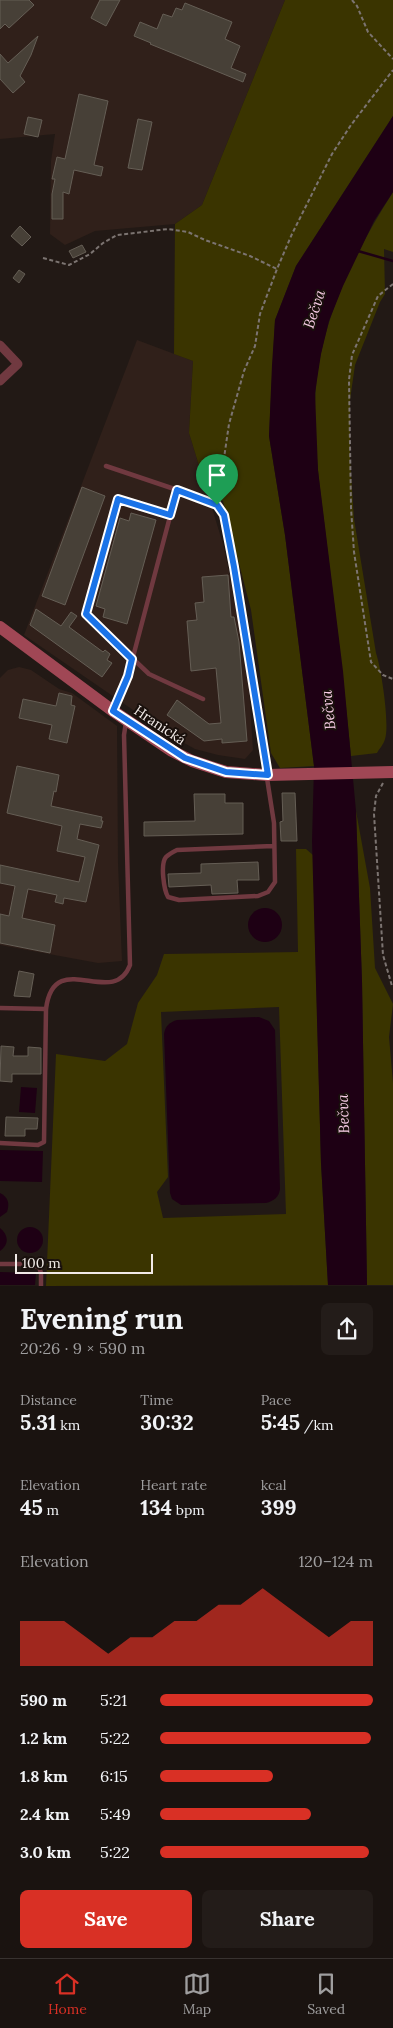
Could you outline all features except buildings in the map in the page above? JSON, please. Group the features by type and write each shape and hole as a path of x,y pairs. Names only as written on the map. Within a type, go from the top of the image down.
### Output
{"street":[{"path":"0,344 18,364 0,381"},
{"name":"Hranická","path":"1,630 127,721 192,762 226,772 268,775 387,772"}],"lane":[{"path":"106,466 217,505 224,515 268,775 274,823 275,882 268,892 258,896 172,899 168,897 164,890 164,863 166,857 177,850 273,846"},
{"path":"113,711 128,676 177,490"},
{"path":"170,515 118,499 86,614 149,674 203,699"},
{"path":"0,1143 38,1145 44,1142 46,1009 51,990 63,979 114,982 125,976 130,965 132,952 124,735 127,721"},
{"path":"0,1008 46,1009"},
{"path":"0,1264 27,1264 39,1267 42,1273 41,1286"}],"path":[{"path":"352,0 368,32 393,59"},
{"path":"217,505 229,424 244,371 255,346 260,314 277,269 292,234 332,154 393,70"},
{"path":"43,258 69,265 90,254 103,243 117,235 140,231 179,229 210,243 256,258 277,269"},
{"path":"393,284 378,296 352,355 349,380 351,508 354,552 372,662 384,675 393,679"},
{"path":"387,772 376,796 374,814 383,955 392,986"}],"shaded area":[{"path":"0,0 285,0 202,205 175,224 95,231 65,245 50,234 51,161 55,134 0,139"},
{"path":"285,0 393,0 393,116 296,266 275,320 269,436 285,535 314,766 280,768 271,753 251,610 223,501 208,495 189,433 193,361 174,354 175,224 202,205"},
{"path":"393,192 393,252 384,249 385,294 355,365 350,400 350,459 354,519 386,709 386,732 384,741 377,753 351,756 318,469 315,399 321,353 333,311 360,249"},
{"path":"137,340 193,361 189,433 223,544 240,622 248,673 253,750 245,759 195,749 168,734 24,635"},
{"path":"19,667 31,670 59,689 72,693 117,726 118,863 122,961 98,963 0,945 0,678 8,670"},
{"path":"356,811 370,888 375,968 393,1004 389,1037 393,1083 393,1285 367,1285 362,982"},
{"path":"296,849 306,849 313,855 321,1163 328,1285 46,1286 56,1054 105,1061 127,1044 138,1003 157,975 164,954 298,952","holes":["279,1007 286,1214 163,1218 157,1192 168,1177 161,1012"]}],"water":[{"name":"Bečva","path":"393,116 393,192 374,221 343,286 329,321 321,354 315,393 318,470 343,671 356,811 362,982 367,1285 328,1285 321,1163 312,841 314,766 285,535 269,436 272,365 275,320 296,266"},
{"path":"265,908 272,909 277,913 281,918 281,932 277,937 272,941 265,942 258,941 253,937 249,932 248,925 249,918 253,913 258,909"},
{"path":"259,1017 269,1021 275,1030 279,1194 274,1200 266,1203 181,1205 172,1199 170,1193 165,1029 170,1023 177,1020"},
{"path":"21,1087 37,1088 35,1113 19,1112"},
{"path":"0,1150 43,1151 42,1182 0,1181"},
{"path":"0,1193 7,1198 8,1206 7,1212 0,1217"},
{"path":"30,1227 39,1231 43,1240 39,1249 30,1253 21,1249 17,1240 21,1231"},
{"path":"0,1228 7,1240 5,1246 0,1251"},
{"path":"0,1272 36,1273 35,1285 0,1285"}],"waterway":[{"path":"358,251 393,261"}],"route":[{"path":"177,490 217,505 223,511 234,567 268,775 226,772 204,766 172,751 113,711 128,676 132,659 86,614 118,499 170,515 177,490"}]}
